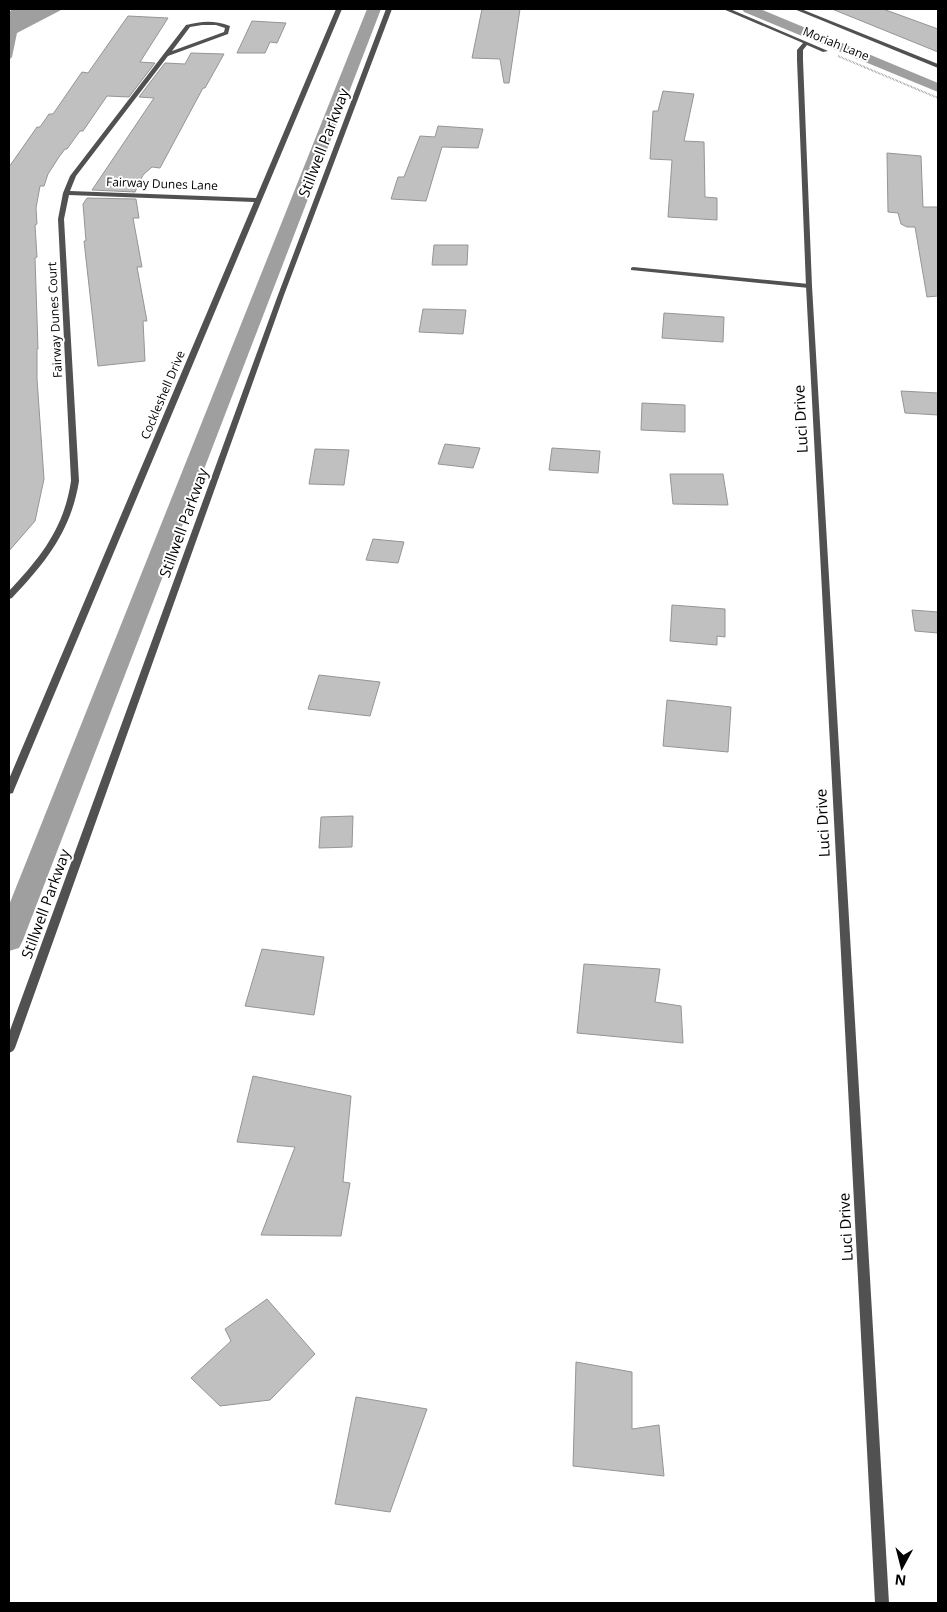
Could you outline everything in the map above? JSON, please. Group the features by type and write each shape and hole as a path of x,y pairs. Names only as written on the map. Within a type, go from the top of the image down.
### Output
{"street":[{"name":"Cockleshell Drive","path":"9,790 339,9"},
{"name":"Stillwell Parkway","path":"9,1048 281,295 389,9"},
{"name":"Moriah Lane","path":"726,9 826,50"},
{"path":"797,9 938,66"},
{"name":"Fairway Dunes Court","path":"9,596 27,578 56,540 66,520 74,494 75,481 61,219 66,193 73,176 188,26 202,22 217,23 228,27 226,33 166,55"},
{"name":"Luci Drive","path":"806,43 800,50 800,60 809,286 882,1603"},
{"name":"Fairway Dunes Lane","path":"66,193 257,200"},
{"path":"632,269 809,286"}],"path":[{"name":"Moriah Lane","path":"826,50 938,98"}],"shaded area":[{"path":"12,9 63,9 17,33 12,57 9,60 9,13"}],"building":[{"path":"482,9 520,9 509,83 504,83 500,59 472,58"},
{"path":"832,9 883,9 938,29 938,52"},
{"path":"128,16 168,18 140,62 155,63 129,97 107,96 83,131 80,131 59,157 48,174 44,186 40,186 36,208 37,257 35,258 37,379 44,479 35,521 9,551 9,167 37,127 40,127 49,114 53,114 82,72 88,73"},
{"path":"252,21 286,23 277,43 270,42 265,53 237,53"},
{"path":"191,53 224,54 205,88 203,88 160,168 152,167 143,175 135,192 92,190 154,98 139,97 165,63 185,64"},
{"path":"663,91 694,94 684,141 704,142 705,197 717,198 717,220 668,217 672,160 650,159 653,111 658,111"},
{"path":"438,126 483,129 478,148 442,147 426,201 391,199 398,177 404,177 420,136 435,137"},
{"path":"887,153 921,156 923,207 938,207 938,296 927,297 915,227 907,227 901,224 898,213 888,212"},
{"path":"87,198 136,199 139,218 133,218 142,267 137,267 147,321 143,321 145,361 98,366 84,241 86,241 83,204"},
{"path":"434,245 468,245 467,265 432,265"},
{"path":"423,309 466,310 463,334 419,332"},
{"path":"664,313 724,317 723,342 662,338"},
{"path":"901,391 938,393 938,415 905,413"},
{"path":"642,403 685,405 685,432 641,430"},
{"path":"445,444 480,448 473,468 438,464"},
{"path":"552,448 600,451 598,473 549,470"},
{"path":"315,449 349,450 344,485 309,484"},
{"path":"670,474 723,474 728,505 673,504"},
{"path":"373,539 404,542 398,563 366,560"},
{"path":"672,605 725,609 725,637 717,636 717,645 670,641"},
{"path":"912,610 938,612 938,633 915,631"},
{"path":"319,675 380,682 370,716 308,709"},
{"path":"667,700 731,707 728,752 663,746"},
{"path":"353,816 352,847 319,848 321,817"},
{"path":"262,949 324,957 314,1015 245,1006"},
{"path":"584,964 660,969 655,1002 681,1006 683,1043 577,1033"},
{"path":"253,1076 351,1096 343,1182 350,1183 341,1236 261,1235 295,1147 237,1142"},
{"path":"267,1299 315,1354 270,1400 220,1406 191,1378 231,1341 225,1329"},
{"path":"576,1362 632,1372 632,1429 659,1425 664,1476 573,1466"},
{"path":"356,1397 427,1409 390,1512 335,1504"}],"waterway":[{"path":"9,940 374,9"},
{"path":"749,9 938,88"}]}
